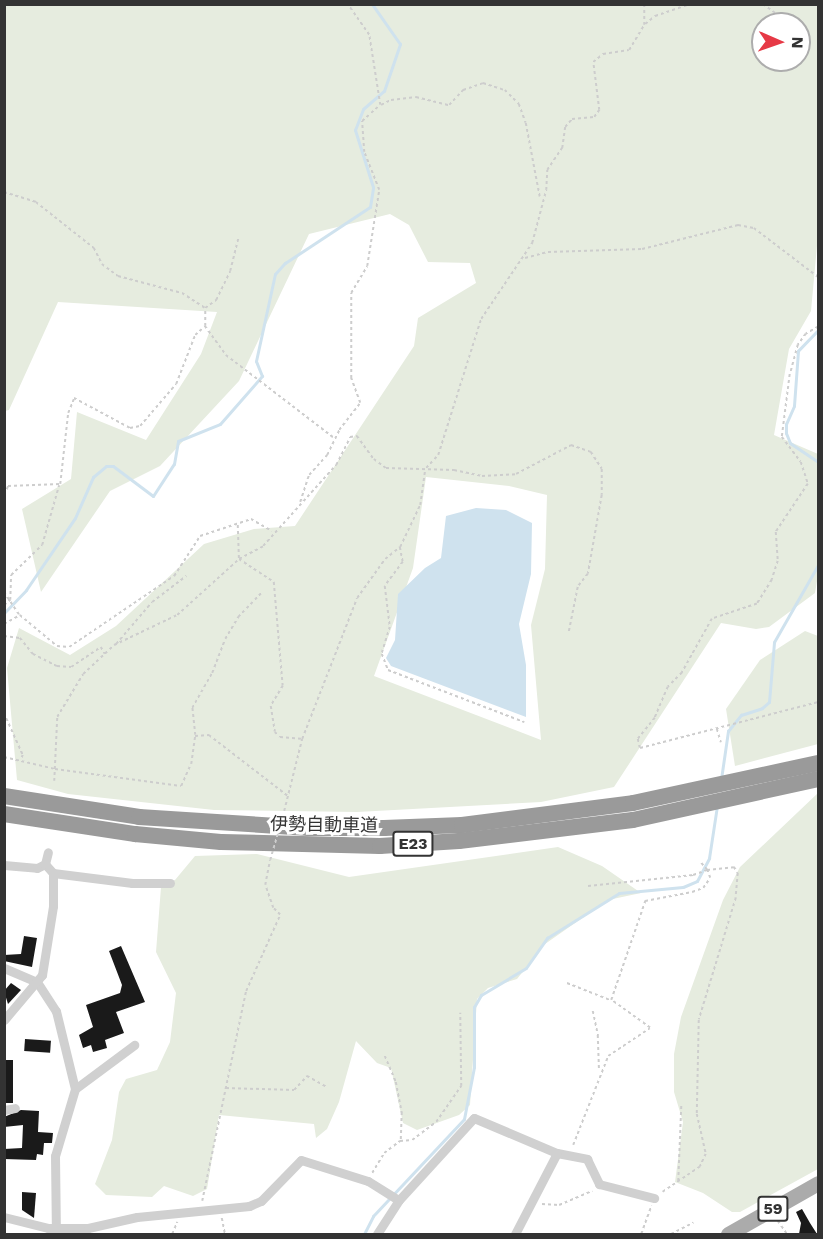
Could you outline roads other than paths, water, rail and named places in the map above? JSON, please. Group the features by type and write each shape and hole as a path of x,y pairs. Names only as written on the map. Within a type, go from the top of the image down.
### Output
{"highway":[{"name":"伊勢自動車道","path":"4,796 139,817 309,828 384,828 473,824 633,803 819,763"},
{"name":"伊勢自動車道","path":"4,814 135,834 221,842 380,846 459,841 633,820 819,779"}],"main road":[{"name":"59","path":"728,1234 819,1183"}],"street":[{"path":"4,865 37,868 45,864 48,852"},
{"path":"45,864 53,873 132,884 170,883"},
{"path":"4,1020 42,975 52,906 53,873"},
{"path":"4,968 18,971 37,982 56,1011 75,1089 55,1156 56,1232"},
{"path":"75,1089 134,1045"},
{"path":"4,1110 15,1108"},
{"path":"377,1234 399,1200 474,1118 557,1153 587,1159 599,1184 654,1198"},
{"path":"515,1234 530,1201 557,1153"},
{"path":"4,1217 56,1232 88,1228 137,1217 175,1214 261,1201 301,1160 368,1181 399,1200"}],"water":[{"path":"476,508 506,510 532,523 531,574 519,624 526,665 526,717 391,666 386,658 395,640 398,594 425,568 441,558 446,516"}],"waterway":[{"path":"4,613 26,590 75,518 93,477 106,466 113,466 153,496 174,464 178,441 220,424 262,376 256,361 275,274 285,263 370,207 373,187 355,130 363,109 384,91 400,44 372,4"},
{"path":"818,330 798,351 794,406 786,424 786,433 790,443 818,462"},
{"path":"721,779 728,731 741,715 762,708 769,702 774,642 818,565"},
{"path":"364,1234 373,1216 464,1119 474,1067 474,1007 481,995 526,968 547,938 619,893 683,887 697,881 709,858 717,806"}]}
